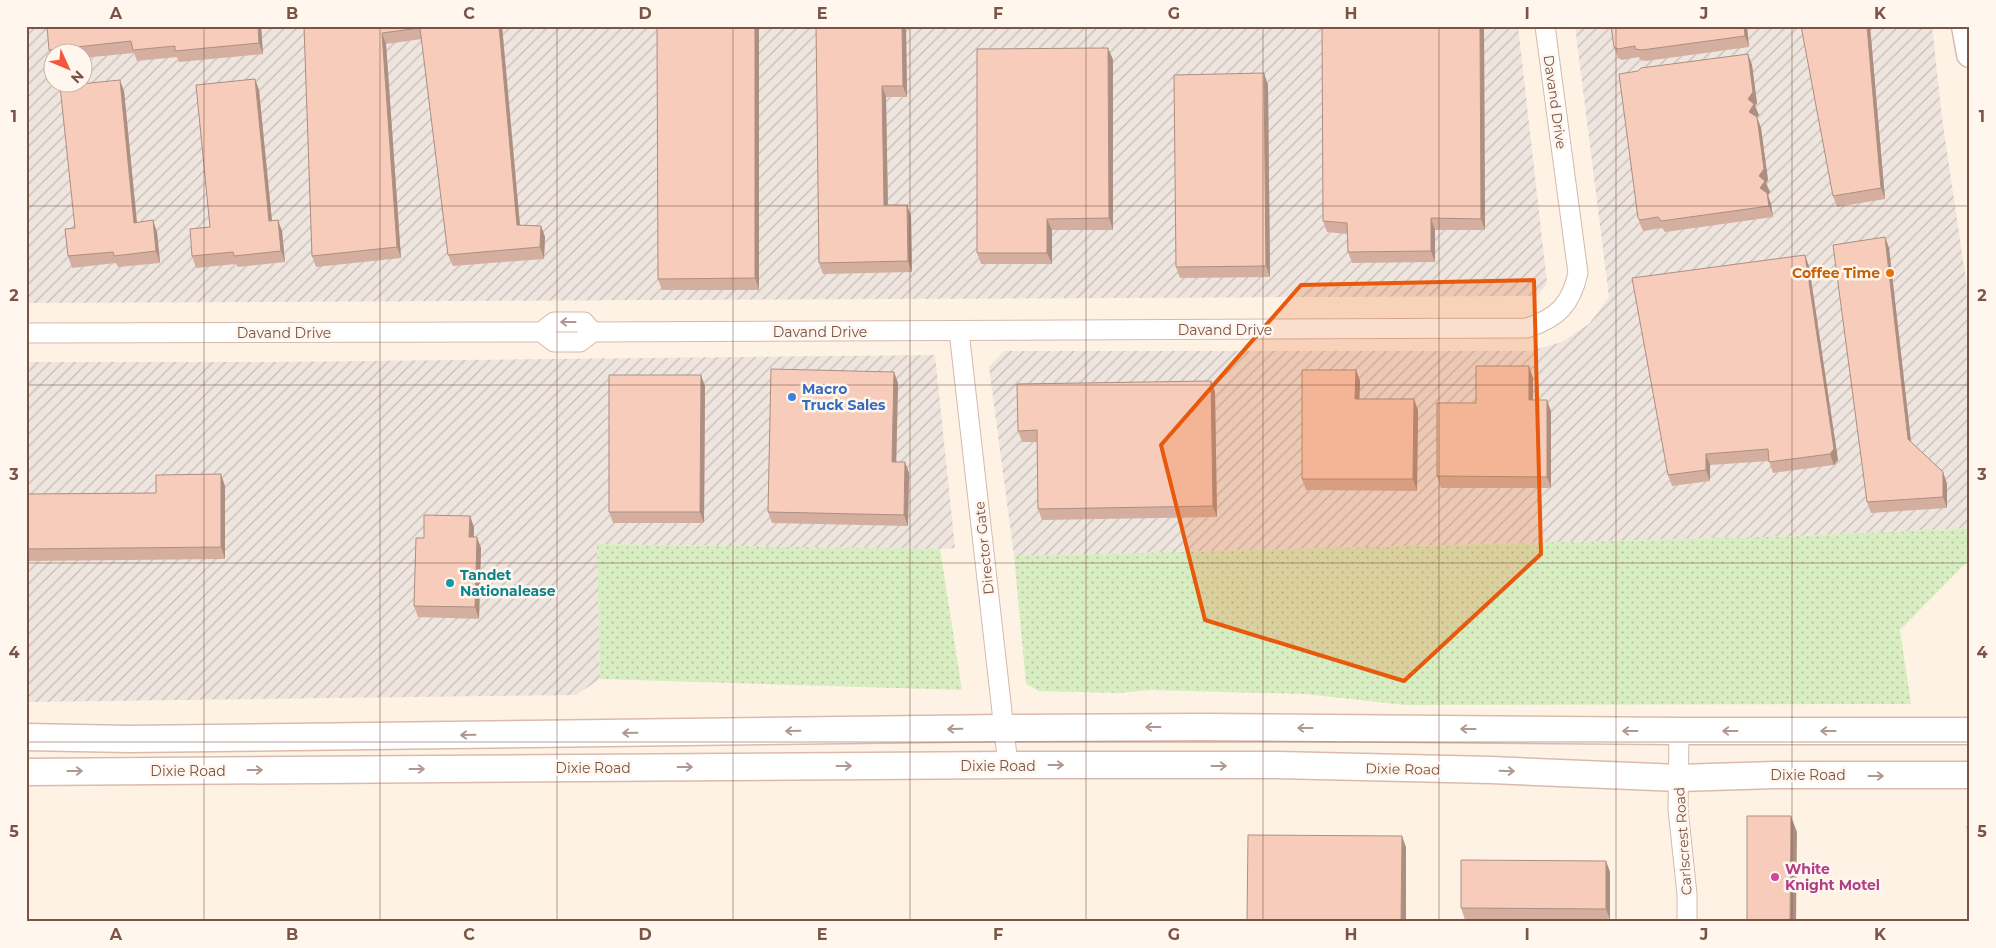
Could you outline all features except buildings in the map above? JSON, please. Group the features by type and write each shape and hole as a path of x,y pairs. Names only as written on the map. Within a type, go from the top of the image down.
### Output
{"main road":[{"path":"1965,26 1970,54"},
{"path":"26,737 129,739 1202,727 1679,731 1962,728"},
{"name":"Dixie Road","path":"26,772 1008,765 1277,765 1491,770 1679,778 1775,775 1970,775"}],"street":[{"name":"Davand Drive","path":"26,333 541,332 554,342 580,342 593,332 1528,328 1542,323 1558,312 1571,296 1578,267 1545,26"},
{"name":"Director Gate","path":"959,331 1008,765"},
{"name":"Carlscrest Road","path":"1679,731 1678,809 1687,894 1687,922"}],"highlighted area":[{"path":"1534,280 1541,554 1404,681 1205,620 1161,445 1301,285"}],"shaded area":[{"path":"26,26 1518,26 1547,283 1538,296 26,303"},
{"path":"1575,26 1932,26 1942,118 1970,308 1970,528 1799,536 1014,556 989,367 1004,351 1530,351 1562,342 1589,324 1609,297"},
{"path":"935,355 955,548 597,544 600,679 576,695 26,702 26,362 271,362"}],"green space":[{"path":"1970,528 1970,559 1900,630 1911,704 1405,705 1305,694 1150,690 1118,693 1039,691 1026,684 1014,556 1799,536"},
{"path":"597,544 940,549 962,690 600,679"}],"place":[{"name":"Coffee Time","path":"1890,273"},
{"name":"Macro Truck Sales","path":"792,397"},
{"name":"Tandet Nationalease","path":"450,583"},
{"name":"White Knight Motel","path":"1775,877"}]}
